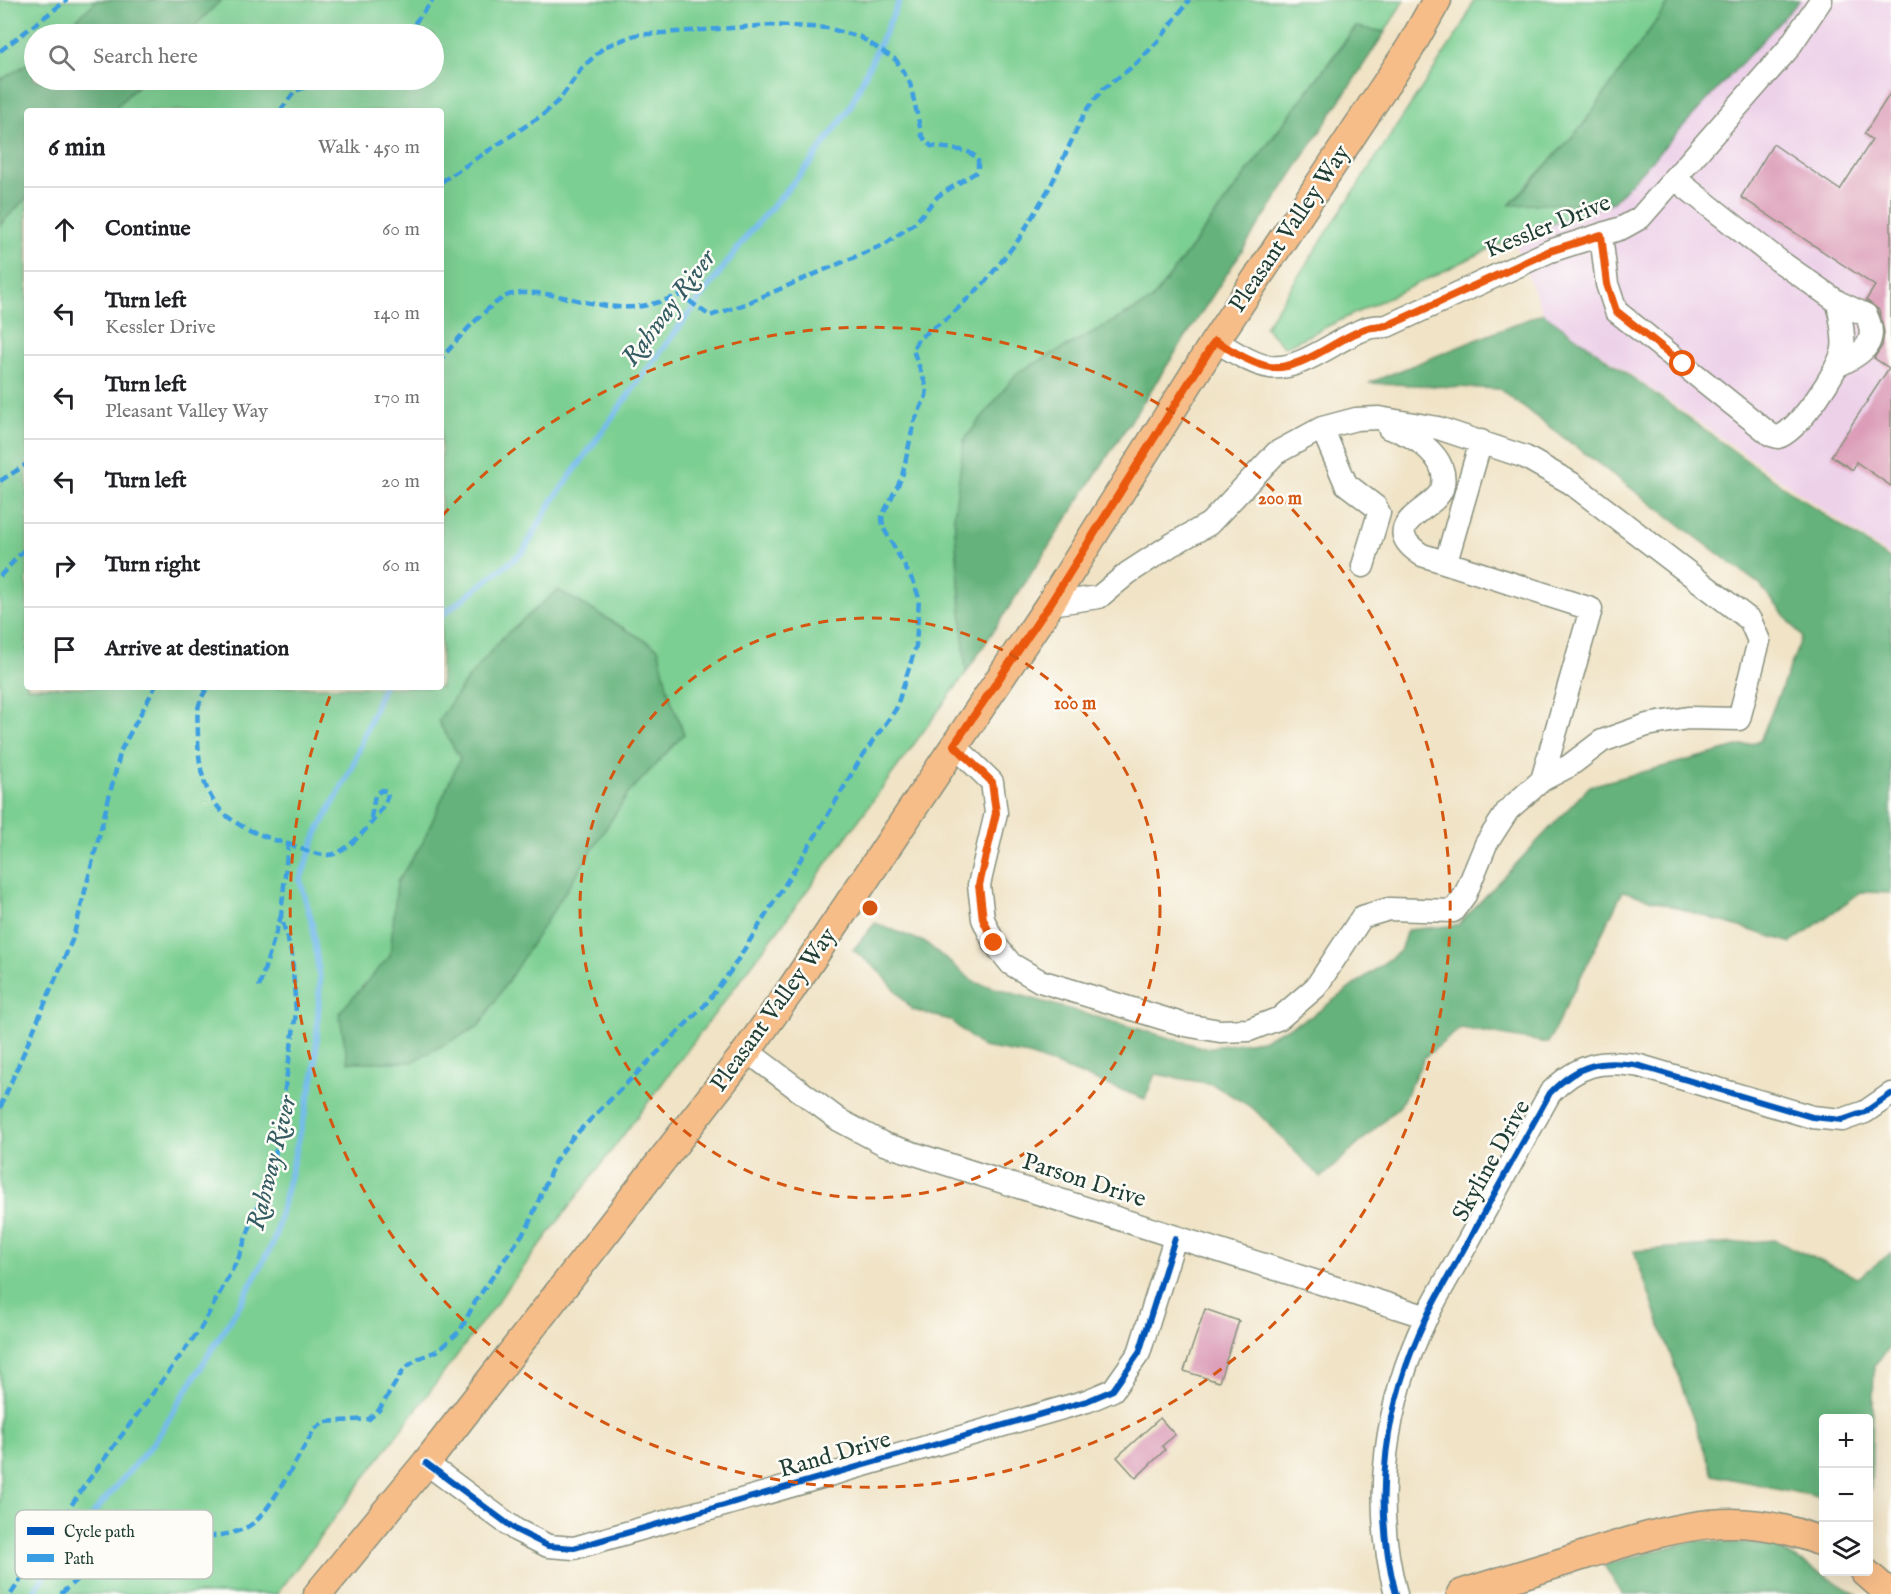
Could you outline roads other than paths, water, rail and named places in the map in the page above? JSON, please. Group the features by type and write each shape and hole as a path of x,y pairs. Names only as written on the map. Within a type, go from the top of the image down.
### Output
{"main road":[{"name":"Pleasant Valley Way","path":"318,1594 426,1464 747,1051 840,920 954,745 1050,604 1215,341 1410,48 1437,0"},
{"path":"1461,1594 1672,1528 1745,1522 1802,1534 1819,1541"},
{"path":"1870,1576 1890,1594"}],"street":[{"name":"Kessler Drive","path":"1215,341 1255,362 1270,367 1285,365 1308,358 1369,327 1387,326 1550,251 1601,235 1640,218 1788,49 1821,0"},
{"path":"1601,235 1607,284 1616,311 1771,435 1778,437 1791,431 1839,365 1844,346 1838,302 1778,260 1674,178"},
{"path":"954,745 992,782 996,813 979,885 983,919 994,943 1011,964 1040,981 1185,1025 1221,1031 1250,1030 1280,1018 1316,987 1362,917 1389,909 1453,911 1465,895 1486,844 1508,810 1542,780 1569,766 1602,741 1647,725 1688,718 1739,719 1759,642 1750,620 1581,490 1525,457 1481,441 1438,428 1379,418 1356,419 1322,428 1276,453 1209,524 1128,573 1099,597 1050,604"},
{"path":"1356,419 1398,430 1426,446 1441,466 1442,488 1434,499 1415,513 1405,525 1406,538 1412,548 1422,555 1591,609 1542,780"},
{"path":"1322,428 1346,484 1376,507 1379,513 1363,566"},
{"path":"1446,562 1481,441"},
{"name":"Parson Drive","path":"747,1051 839,1120 884,1144 1427,1317"},
{"name":"Skyline Drive","path":"1396,1594 1384,1527 1385,1453 1399,1392 1427,1317 1550,1093 1566,1076 1581,1068 1616,1061 1640,1066 1812,1118 1842,1120 1865,1112 1891,1094"},
{"name":"Rand Drive","path":"426,1464 516,1530 548,1546 574,1548 1088,1401 1113,1390 1138,1353 1175,1238"}],"waterway":[{"name":"Rahway River","path":"444,614 523,552 551,503 635,386 750,232 812,161 849,109 900,0"},
{"name":"Rahway River","path":"96,1510 155,1441 242,1301 274,1241 315,1071 320,980 311,919 300,880 317,833 351,770 382,690"},
{"name":"Rahway River","path":"32,1594 42,1579"}]}
